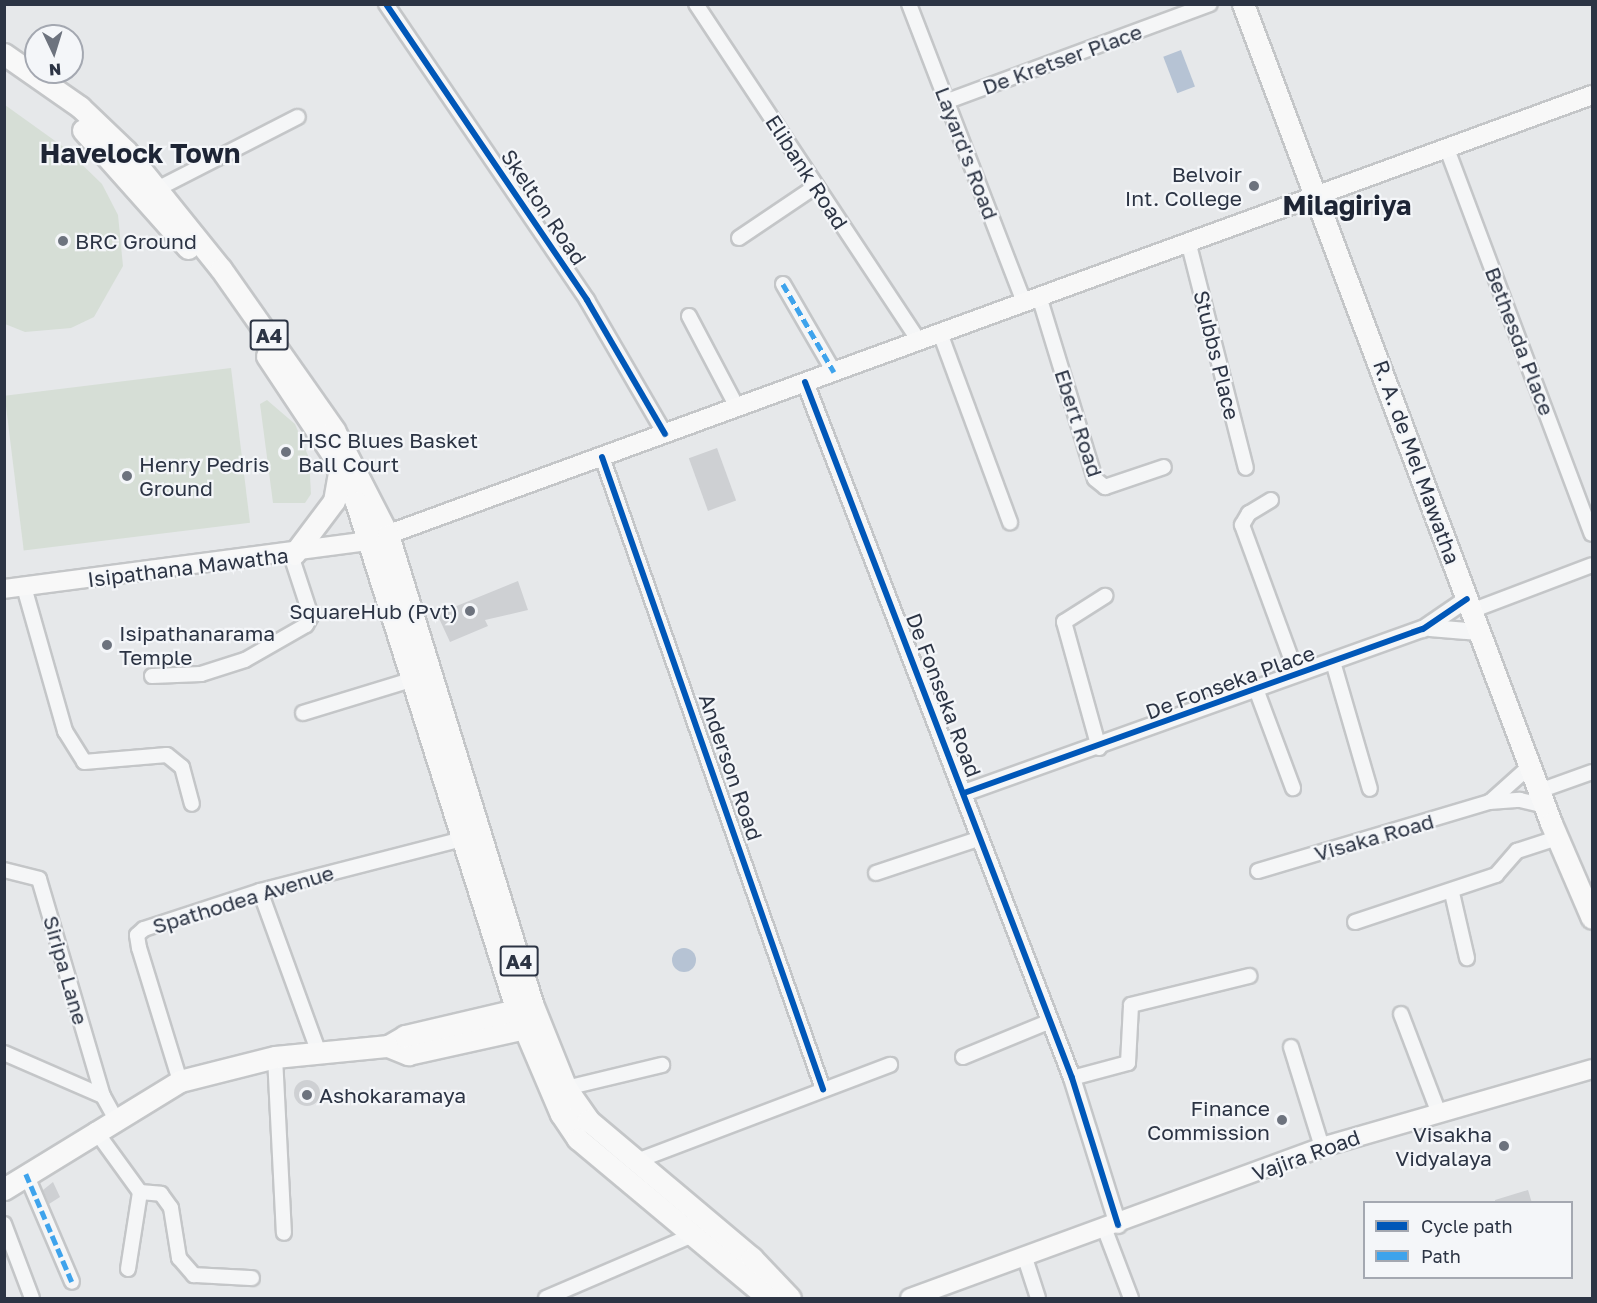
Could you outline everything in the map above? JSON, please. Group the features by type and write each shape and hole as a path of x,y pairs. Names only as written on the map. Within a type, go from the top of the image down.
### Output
{"main road":[{"name":"R. A. de Mel Mawatha","path":"1243,4 1319,196 1557,838 1593,918"},
{"name":"A4","path":"4,54 80,107 157,189 302,379 355,466 528,1018 566,1088 588,1120 634,1162 752,1258 790,1299"},
{"name":"A4","path":"4,70 98,144 193,254 340,466 379,538 414,680 463,839 561,1114 578,1139 694,1234 768,1299"},
{"name":"Isipathana Mawatha","path":"4,589 292,555 379,538 1593,95"},
{"path":"292,555 334,501 340,466"},
{"path":"4,1189 95,1130 180,1081 275,1056 388,1046 408,1054 528,1018"},
{"name":"Vajira Road","path":"910,1299 1112,1227 1322,1147 1593,1069"}],"street":[{"name":"Skelton Road","path":"386,4 587,300 665,434"},
{"name":"Elibank Road","path":"696,4 918,340"},
{"name":"Layard's Road","path":"909,4 1032,299"},
{"name":"De Kretser Place","path":"948,101 1210,4"},
{"path":"157,189 298,117"},
{"name":"Bethesda Place","path":"1447,149 1593,534"},
{"path":"738,237 816,186"},
{"name":"Stubbs Place","path":"1188,241 1246,468"},
{"path":"783,284 834,372"},
{"name":"Ebert Road","path":"1032,299 1095,479 1105,487 1164,467"},
{"path":"689,316 737,407"},
{"path":"940,333 1010,522"},
{"name":"De Fonseka Road","path":"806,382 964,793 978,839 1048,1022 1072,1078 1131,1299"},
{"name":"Anderson Road","path":"602,457 682,673 823,1089"},
{"path":"1271,500 1249,513 1242,525 1296,672"},
{"path":"152,676 201,674 245,660 306,625 311,616 292,555"},
{"name":"De Fonseka Place","path":"964,793 1099,748 1296,672 1333,662 1423,629 1469,605 1593,565"},
{"path":"24,587 65,731 84,762 167,755 182,766 192,804"},
{"path":"1099,748 1065,622 1105,596"},
{"name":"De Fonseka Place","path":"1423,629 1456,627 1479,632"},
{"path":"1333,662 1370,789"},
{"path":"303,713 414,680"},
{"path":"1256,689 1293,788"},
{"name":"Visaka Road","path":"1490,802 1530,766"},
{"path":"1542,798 1593,772"},
{"name":"Visaka Road","path":"1258,871 1490,802 1542,798"},
{"path":"1355,922 1452,893 1496,875 1517,851 1557,838"},
{"name":"Spathodea Avenue","path":"180,1081 137,935 260,891 463,839"},
{"path":"876,873 978,839"},
{"name":"Siripa Lane","path":"4,870 39,879 103,1096 115,1118"},
{"path":"260,891 319,1053"},
{"path":"1452,893 1467,958"},
{"path":"1072,1078 1128,1062 1131,1005 1249,976"},
{"path":"1401,1014 1438,1112"},
{"path":"963,1057 1048,1022"},
{"path":"1291,1047 1322,1147"},
{"path":"4,1053 103,1096"},
{"path":"275,1056 284,1233"},
{"path":"566,1088 662,1065"},
{"path":"634,1162 890,1065"},
{"path":"95,1130 140,1192 128,1269"},
{"path":"26,1174 72,1282"},
{"path":"140,1192 161,1194 171,1208 179,1258 194,1275 252,1278"},
{"path":"4,1224 32,1299"},
{"path":"546,1299 694,1234"},
{"path":"1025,1258 1038,1299"}],"shaded area":[{"name":"BRC Ground","path":"5,105 65,148 102,184 118,215 123,266 94,317 71,328 25,332 5,324"},
{"name":"Henry Pedris Ground","path":"231,368 250,523 24,551 5,396"},
{"name":"HSC Blues Basket Ball Court","path":"267,400 295,424 309,458 311,494 305,503 273,503 260,404"}],"water":[{"path":"1181,50 1195,86 1177,93 1163,57"},
{"path":"684,948 692,952 696,960 692,968 684,972 676,968 672,960 676,952"}],"building":[{"path":"717,448 736,501 708,511 689,458"},
{"name":"SquareHub (Pvt)","path":"518,581 528,610 485,620 488,626 450,642 437,614"},
{"name":"Ashokaramaya","path":"307,1080 316,1084 320,1093 316,1102 307,1106 298,1102 294,1093 298,1084"},
{"path":"53,1182 60,1197 49,1204 43,1190"},
{"path":"1528,1190 1531,1201 1495,1201"}],"marked path":[{"path":"783,284 834,372"},
{"path":"26,1174 72,1282"}],"cycle path":[{"path":"386,4 587,300 665,434"},
{"path":"805,382 1072,1078 1118,1225"},
{"path":"602,457 823,1089"},
{"path":"964,793 1423,629 1467,599"}],"place":[{"name":"Belvoir Int. College","path":"1254,186"},
{"name":"BRC Ground","path":"63,241"},
{"name":"HSC Blues Basket Ball Court","path":"286,452"},
{"name":"Henry Pedris Ground","path":"127,476"},
{"name":"SquareHub (Pvt)","path":"470,611"},
{"name":"Isipathanarama Temple","path":"107,645"},
{"name":"Ashokaramaya","path":"307,1095"},
{"name":"Finance Commission","path":"1282,1120"},
{"name":"Visakha Vidyalaya","path":"1504,1146"}],"district":[{"name":"Havelock Town","path":"140,154"},
{"name":"Milagiriya","path":"1347,206"}]}
